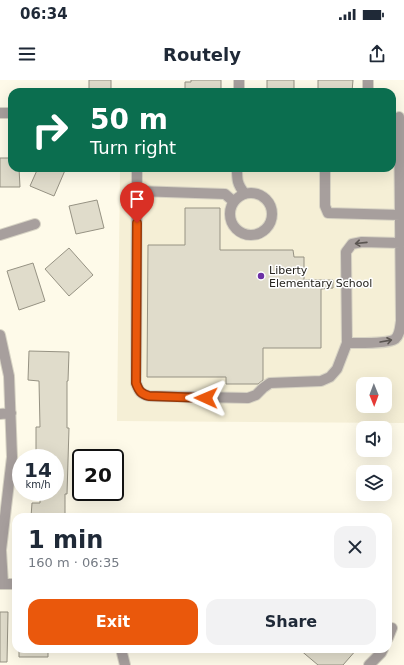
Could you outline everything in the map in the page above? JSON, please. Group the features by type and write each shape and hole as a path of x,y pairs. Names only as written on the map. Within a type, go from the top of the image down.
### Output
{"street":[{"path":"347,343 387,342 395,339 400,331 400,215 396,154 398,117"},
{"path":"138,172 136,383 138,390 143,395 248,398 256,395 270,383 321,381 330,377 337,368 347,343 346,252 352,244 362,242 400,243"},
{"path":"237,172 239,186 244,194"},
{"path":"325,172 325,206 328,213 400,215"},
{"path":"137,191 225,194 234,202"},
{"path":"244,194 258,194 269,203 271,217 269,224 258,233 251,235 239,231 231,220 231,208 234,202 244,194"},
{"path":"0,235 35,224"},
{"path":"0,335 9,376 12,457 1,550 1,584 12,584"},
{"path":"0,414 11,414"},
{"path":"123,653 125,665"},
{"path":"369,665 381,653"}],"shaded area":[{"name":"Liberty Elementary School","path":"396,133 404,133 404,423 392,423 392,421 356,421 356,423 117,421 120,172 396,172"}],"building":[{"path":"89,80 111,80 111,88 89,88"},
{"path":"191,80 221,80 221,88 185,88 185,82 191,82"},
{"path":"267,80 294,80 294,88 267,88"},
{"path":"318,80 353,80 352,88 318,88"},
{"path":"0,158 8,158 8,172 19,172 20,187 0,187"},
{"path":"36,172 64,172 54,196 30,186"},
{"path":"97,200 104,228 76,234 69,206"},
{"path":"185,208 220,208 220,250 293,250 294,257 304,257 304,280 333,280 333,288 321,289 321,348 263,348 263,380 258,384 226,384 226,377 147,377 148,245 185,245"},
{"path":"69,248 93,275 69,296 45,269"},
{"path":"33,263 45,301 19,310 7,271"},
{"path":"29,351 69,352 67,381 67,428 69,428 65,513 31,513 32,503 40,503 40,501 64,501 64,449 36,449 36,427 40,427 39,381 28,380"},
{"path":"0,612 8,612 7,662 0,662"},
{"path":"19,653 48,653 48,657 19,657"},
{"path":"304,653 354,653 343,665 318,665"}],"place":[{"name":"Liberty Elementary School","path":"261,276"}],"route":[{"path":"137,223 136,383 138,390 143,395 149,396 206,398"}]}
